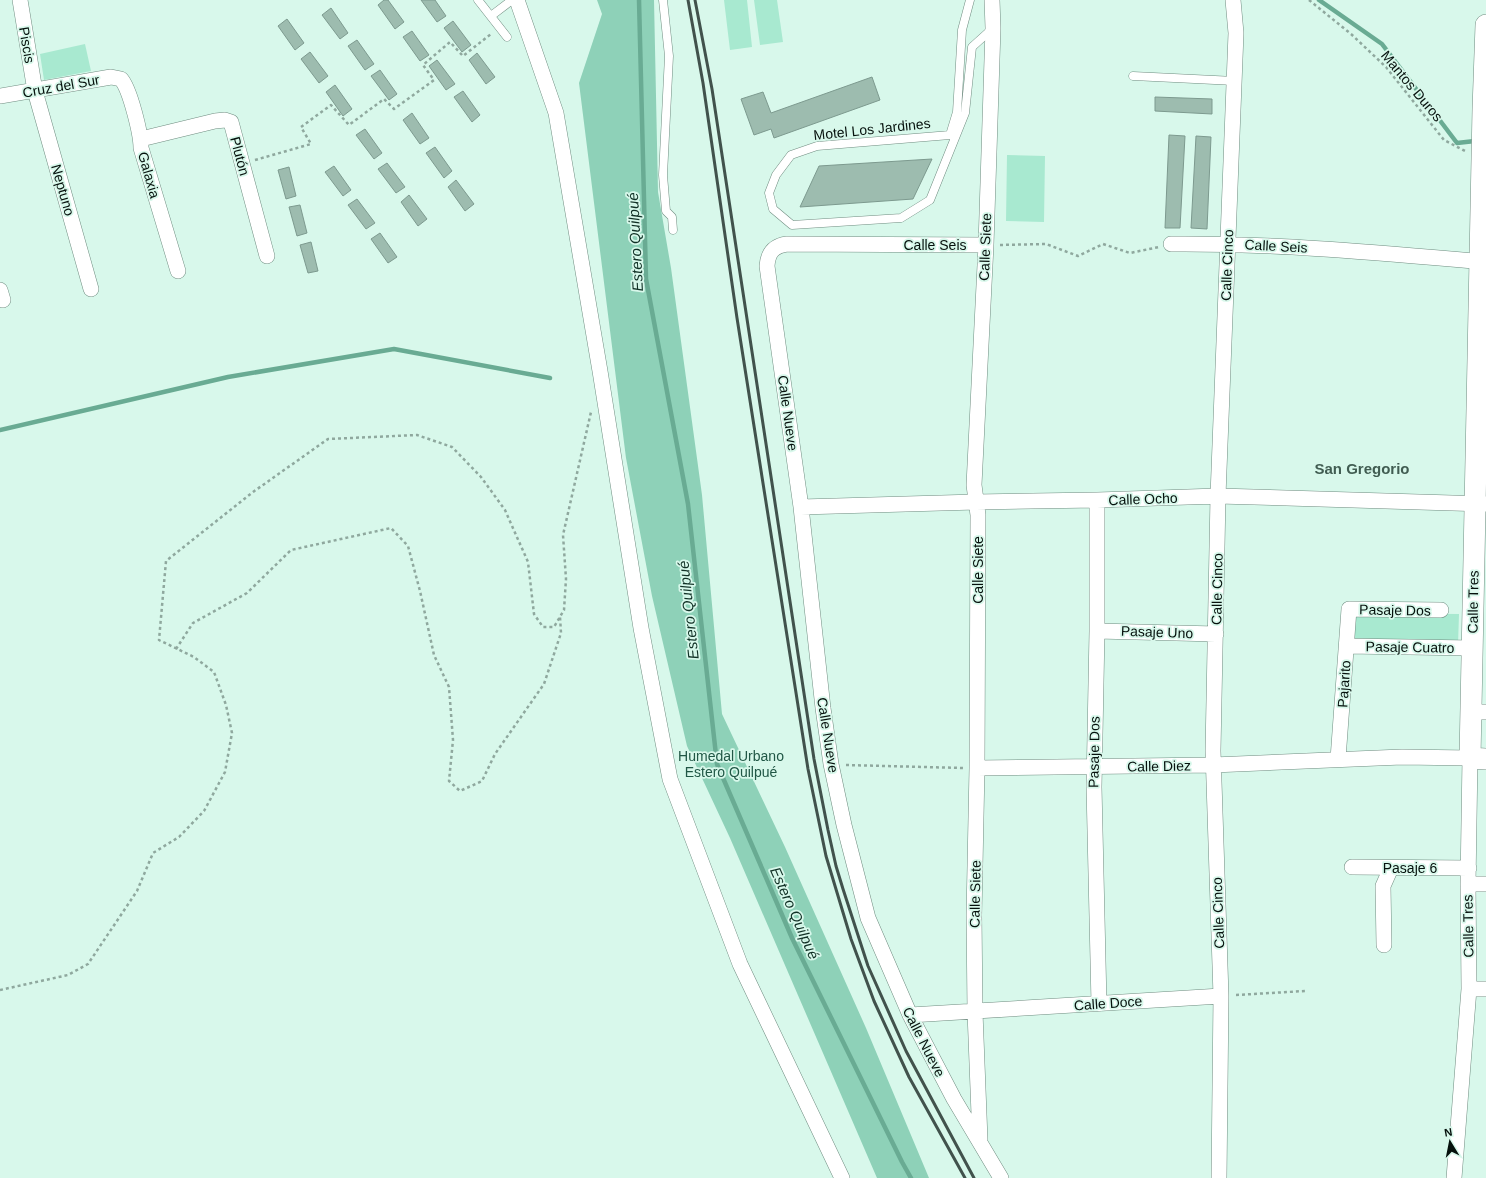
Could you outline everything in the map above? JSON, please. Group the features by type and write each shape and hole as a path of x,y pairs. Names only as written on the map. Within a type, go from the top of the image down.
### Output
{"main road":[{"name":"Calle Tres","path":"1478,759 1478,712 1472,648 1479,611 1483,261 1483,109 1486,25"}],"street":[{"name":"Piscis","path":"20,0 35,91"},
{"path":"517,0 556,113 600,371 641,628 670,779 740,964 842,1178"},
{"name":"Calle Siete","path":"980,1141 975,1012 974,915 977,768 978,515 974,485 986,245 993,28 992,0"},
{"name":"Calle Cinco","path":"1219,1178 1221,996 1213,751 1218,496 1236,32 1233,0"},
{"name":"Cruz del Sur","path":"0,96 111,77 121,79"},
{"name":"Galaxia","path":"121,79 126,87 141,139 141,148 178,271"},
{"name":"Neptuno","path":"35,91 91,288"},
{"name":"Plutón","path":"141,139 215,121 225,120 231,122 267,256"},
{"name":"Calle Seis","path":"768,258 770,252 774,248 779,245 787,244 986,245"},
{"name":"Calle Seis","path":"1171,244 1228,244 1358,251 1483,261"},
{"name":"Calle Nueve","path":"768,258 767,266 801,507 823,708 831,764 844,825 868,918 910,1015 954,1099 1001,1178"},
{"name":"Calle Ocho","path":"801,507 1218,496 1480,504"},
{"name":"Pasaje Dos","path":"1097,500 1097,631 1094,766 1099,1004"},
{"name":"Pasaje Dos","path":"1349,609 1441,610"},
{"name":"Pajarito","path":"1338,759 1349,609"},
{"name":"Pasaje Uno","path":"1097,631 1216,634"},
{"name":"Pasaje Cuatro","path":"1347,646 1472,648"},
{"name":"Calle Diez","path":"977,768 1213,765 1402,757 1478,759"},
{"name":"Calle Tres","path":"1454,1178 1469,989 1468,884 1478,759"},
{"name":"Pasaje 6","path":"1352,867 1469,868"},
{"path":"1384,945 1383,886 1392,868"},
{"path":"1468,884 1486,884"},
{"path":"1469,989 1486,989"},
{"name":"Calle Doce","path":"910,1015 1221,996"}],"lane":[{"path":"478,0 507,37"},
{"path":"491,16 512,0"},
{"path":"663,0 669,56 663,175 666,211 672,217 672,230"},
{"name":"Motel Los Jardines","path":"970,0 962,30 957,112 950,135 817,146 791,155 776,176 769,193 773,209 792,225 901,218 930,200 965,113 972,47 993,28"},
{"path":"1133,76 1234,81"}],"path":[{"name":"Mantos Duros","path":"1308,0 1351,34 1386,67 1444,140"},
{"path":"242,163 311,144 301,127 331,105 348,125 384,99 394,109 434,80 423,64 450,42 463,56 499,27"},
{"name":"Calle Seis","path":"986,245 1046,244 1078,256 1103,244 1130,253 1171,244"},
{"path":"0,990 68,975 88,964 137,891 153,853 179,837 204,811 225,772 232,733 226,705 214,672 194,657 159,640 166,561 253,492 328,439 417,435 452,447 481,477 505,510 528,562 534,614 543,627 554,627 564,610 566,579 563,535 592,408"},
{"path":"176,648 193,623 247,593 291,550 391,528 408,546 420,591 434,655 449,687 453,740 449,781 460,791 482,781 495,754 544,684 561,633 560,617"},
{"path":"831,764 977,768"},
{"path":"1221,996 1305,991"}],"green space":[{"name":"Humedal Urbano Estero Quilpué","path":"597,0 654,0 658,192 671,268 702,495 722,714 785,847 866,1028 929,1178 877,1178 730,838 687,746 652,596 626,458 579,83 602,14"},
{"path":"724,0 747,0 752,47 730,50"},
{"path":"754,0 777,0 783,42 760,45"},
{"path":"85,44 91,71 44,80 40,54"},
{"path":"1007,155 1045,156 1044,222 1006,221"},
{"path":"1351,613 1459,614 1458,645 1350,644"}],"building":[{"path":"384,0 388,0 404,22 395,29 378,5"},
{"path":"421,0 435,0 446,16 437,22"},
{"path":"331,8 348,33 340,39 322,15"},
{"path":"287,19 304,43 295,50 278,26"},
{"path":"453,21 471,45 462,52 444,28"},
{"path":"412,31 429,55 420,61 403,37"},
{"path":"357,40 374,64 365,70 348,46"},
{"path":"310,52 328,76 319,83 301,59"},
{"path":"477,53 495,77 486,84 469,60"},
{"path":"437,60 455,84 446,90 429,66"},
{"path":"380,70 397,94 389,100 371,76"},
{"path":"872,77 880,100 774,138 771,129 754,135 741,99 763,92 771,113"},
{"path":"335,85 352,109 343,116 326,92"},
{"path":"463,91 480,115 472,122 454,97"},
{"path":"1155,97 1212,99 1212,114 1155,111"},
{"path":"412,113 429,138 420,144 403,120"},
{"path":"365,129 382,153 374,159 356,135"},
{"path":"1169,135 1185,136 1180,228 1165,228"},
{"path":"1196,136 1211,137 1207,229 1191,228"},
{"path":"435,147 452,171 444,178 426,153"},
{"path":"932,159 913,199 800,207 819,166"},
{"path":"387,163 405,187 396,193 378,169"},
{"path":"334,166 351,190 343,196 325,172"},
{"path":"289,167 296,196 286,199 278,170"},
{"path":"456,180 474,204 465,211 448,187"},
{"path":"409,195 427,219 418,226 401,202"},
{"path":"357,199 375,223 366,229 348,205"},
{"path":"300,205 307,233 297,236 289,207"},
{"path":"380,233 397,257 388,263 371,239"},
{"path":"311,242 318,271 308,273 300,245"}],"waterway":[{"name":"Estero Quilpué","path":"639,0 646,279 688,504 717,764 792,938 911,1178"},
{"path":"1319,0 1382,44 1457,143 1475,141 1476,144"},
{"path":"0,430 228,377 394,349 550,378"}],"railway":[{"path":"688,0 703,83 737,318 808,769 826,856 851,939 874,1001 909,1077 965,1178"},
{"path":"695,0 712,89 814,759 836,866 868,966 906,1051 974,1178"}],"district":[{"name":"San Gregorio","path":"1362,468"}]}
